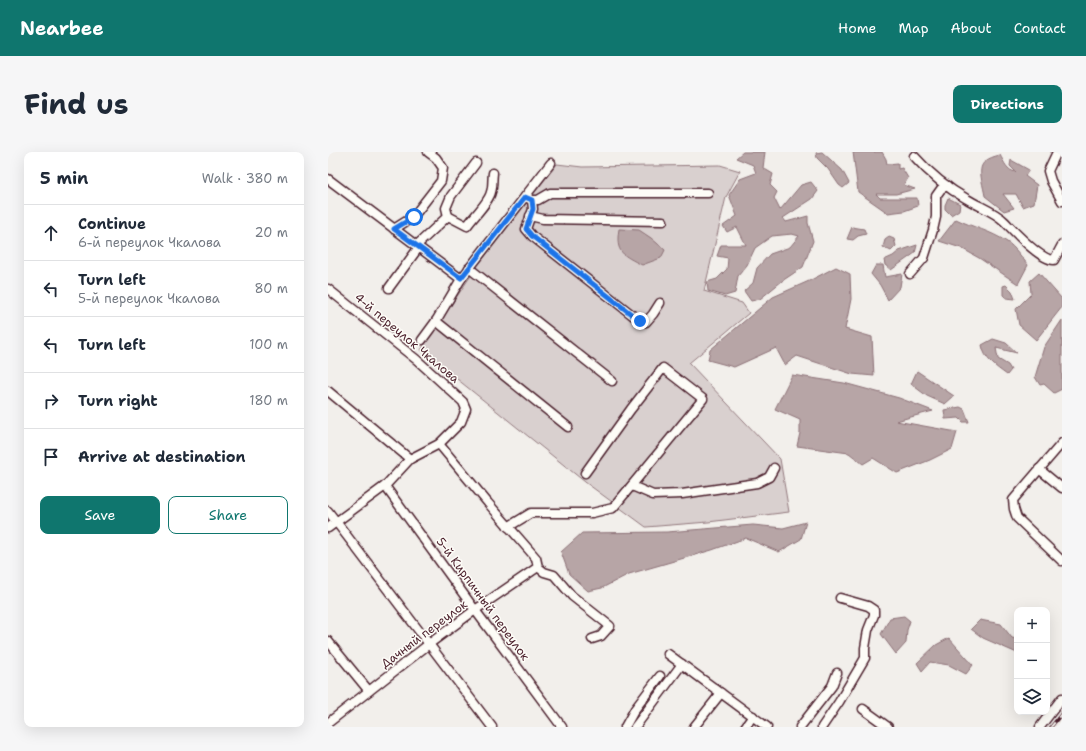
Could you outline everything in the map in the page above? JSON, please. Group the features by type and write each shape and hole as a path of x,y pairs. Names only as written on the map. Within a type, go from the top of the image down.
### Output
{"street":[{"path":"394,229 414,217 441,181 443,168 436,158 428,152"},
{"path":"1057,152 1048,171 1051,181 1062,201"},
{"path":"914,156 923,167 947,186 966,199 1002,219 1024,242 1048,260 1054,260 1062,245"},
{"path":"476,163 451,196 446,208 448,216 466,226 491,193 493,173"},
{"path":"422,340 436,321 461,278 529,199 551,163"},
{"path":"328,179 461,278"},
{"path":"910,274 924,258 936,217 936,196 941,189 947,186"},
{"path":"529,199 538,200 550,193 708,193"},
{"path":"529,199 533,209 526,229 532,236 640,321 646,322 660,303"},
{"path":"389,288 418,246 448,216"},
{"path":"530,216 543,219 663,221"},
{"path":"469,268 612,382"},
{"name":"4-й переулок Чкалова","path":"328,289 417,360 463,402 466,409 461,422 439,444"},
{"path":"436,321 568,427"},
{"path":"508,526 531,513 592,513 613,508 703,399 663,368 631,409 585,473"},
{"path":"328,391 410,459"},
{"path":"1062,443 1013,500 1016,518 1062,560"},
{"path":"328,528 385,486 410,459 439,444 536,558 538,567 544,572 554,575 572,596 610,626 601,636 592,639"},
{"path":"632,486 653,495 682,494 757,484 769,477 774,468"},
{"path":"1039,469 1062,488"},
{"name":"5-й Кирпичный переулок","path":"385,486 562,727"},
{"path":"328,511 492,727"},
{"name":"Дачный переулок","path":"328,723 429,644 475,610 538,567"},
{"path":"822,727 846,691 865,658 868,630 874,615 874,610 868,606 840,598"},
{"path":"328,640 369,691"},
{"path":"668,654 767,727"},
{"path":"636,727 682,664"},
{"path":"800,727 832,686 837,673"},
{"path":"625,727 635,709 660,676"},
{"path":"694,727 721,693"},
{"path":"1040,727 1062,698"},
{"path":"863,709 888,727"},
{"path":"745,727 753,716"}],"shaded area":[{"path":"743,152 765,152 763,168 773,174 770,185 777,192 774,198 780,210 801,185 811,182 818,191 812,199 783,218 786,222 808,216 808,223 813,241 803,267 782,281 760,299 751,301 744,291 753,283 757,268 770,254 790,247 799,236 792,234 772,236 755,248 747,265 738,276 735,293 725,296 708,291 707,282 717,279 727,269 728,258 717,256 721,245 746,245 737,227 727,232 723,226 737,216 729,195 740,179 756,173 753,165 736,158"},
{"path":"822,152 842,170 849,183 843,188 817,158 816,153"},
{"path":"853,152 882,152 887,164 898,163 898,169 902,168 908,178 904,185 915,189 896,194 876,194 880,198 917,198 918,206 904,211 888,213 858,192"},
{"path":"1000,155 1010,170 1016,172 1010,166 1011,160 1029,170 1025,176 1037,185 1034,203 1023,207 1016,194 1003,194 1014,208 1004,211 985,196 981,175 982,165 991,158"},
{"path":"557,164 582,167 720,165 740,171 726,197 704,291 742,303 749,313 689,363 780,459 789,512 708,522 646,527 585,482 421,350 476,268"},
{"path":"948,198 960,204 959,210 951,215 945,209"},
{"path":"956,219 995,235 1013,247 1028,265 1018,284 961,248 939,241"},
{"path":"852,227 864,229 866,234 858,236 853,240 847,239"},
{"path":"619,229 639,230 651,238 665,250 661,258 642,265 625,256 618,243"},
{"path":"889,237 894,239 896,246 891,251 883,247 885,240"},
{"path":"917,245 915,253 891,270 885,265 884,260 893,256 899,251"},
{"path":"876,265 883,265 885,277 902,274 900,287 888,300 880,285 871,274"},
{"path":"836,267 850,274 851,299 845,329 872,337 874,376 852,374 797,356 785,365 776,348 734,367 708,360 710,350 773,297"},
{"path":"1039,273 1062,299 1062,307 1036,340 1019,325 1016,309 1031,294 1030,281"},
{"path":"1006,285 1012,291 1015,299 1006,298 1003,295 1003,286"},
{"path":"1062,320 1062,389 1054,393 1044,384 1040,385 1035,377 1044,347"},
{"path":"993,339 1006,343 1017,353 996,348 998,359 1008,365 1011,370 1007,375 988,359 983,350 982,345"},
{"path":"917,371 954,396 945,404 927,396 911,384"},
{"path":"792,375 844,383 899,398 933,411 896,421 957,432 952,449 930,460 897,473 873,458 863,464 849,453 797,446 800,433 800,420 775,409"},
{"path":"960,407 964,409 969,422 963,422 959,418 945,419 944,410"},
{"path":"806,522 801,539 779,552 746,538 712,550 629,574 602,588 588,591 569,574 561,552 582,533 667,532 753,525 783,528"},
{"path":"904,616 910,621 907,630 906,643 896,654 881,634 890,618"},
{"path":"980,620 1001,624 1012,638 1014,638 1014,652 983,638 971,629"},
{"path":"949,638 973,665 966,674 949,665 930,662 922,671 917,663 936,645"}],"railway":[{"path":"1051,727 1062,713"}],"route":[{"path":"414,217 394,229 461,278 525,197 532,200 533,209 526,229 532,236 640,321"}]}
